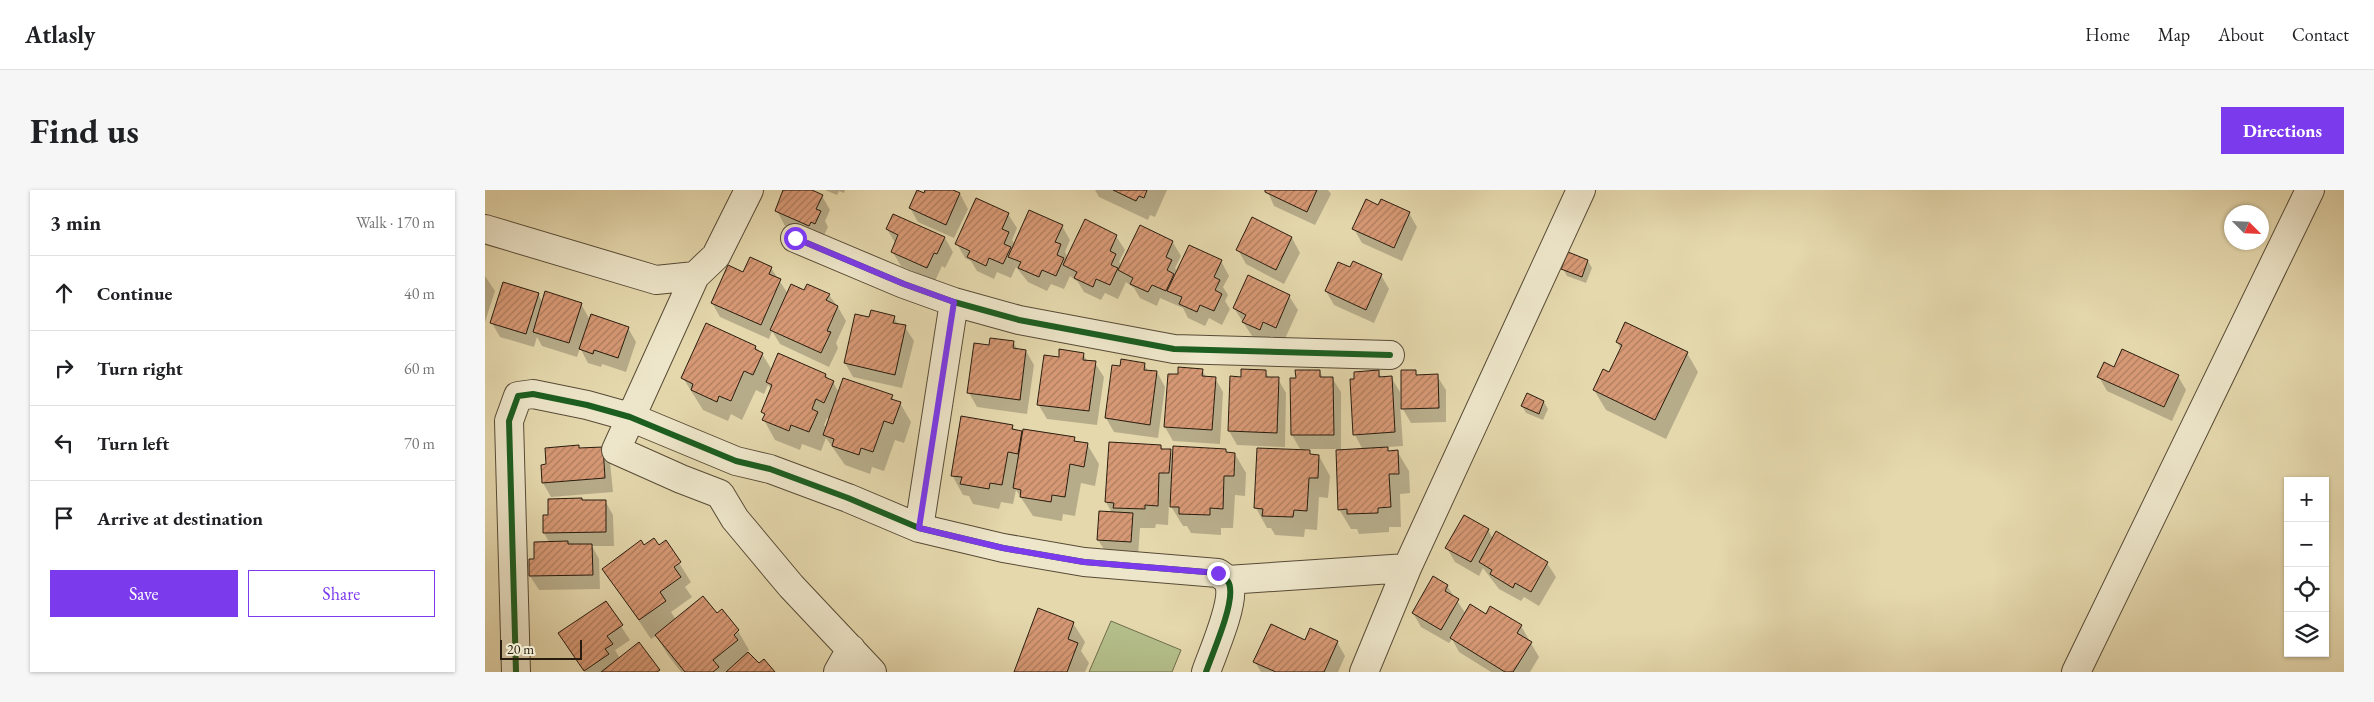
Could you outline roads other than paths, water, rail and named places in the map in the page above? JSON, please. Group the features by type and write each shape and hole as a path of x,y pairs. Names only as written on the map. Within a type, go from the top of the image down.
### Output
{"street":[{"path":"749,190 716,256 695,276 630,417 617,450 681,479 720,494 735,519 844,660 872,672"},
{"path":"1364,672 1407,568 1581,190"},
{"path":"2075,672 2310,190"},
{"path":"485,230 656,280 695,276"},
{"path":"795,238 904,284 954,302 1019,320 1174,349 1390,355"},
{"path":"919,528 954,302"},
{"path":"516,672 509,421 512,407 518,396 533,394 587,405 630,417 736,461 770,469 848,498 919,528 1003,548 1084,562 1218,573 1231,586 1230,600 1206,672"},
{"path":"720,494 736,461"},
{"path":"1227,580 1407,568"}]}
